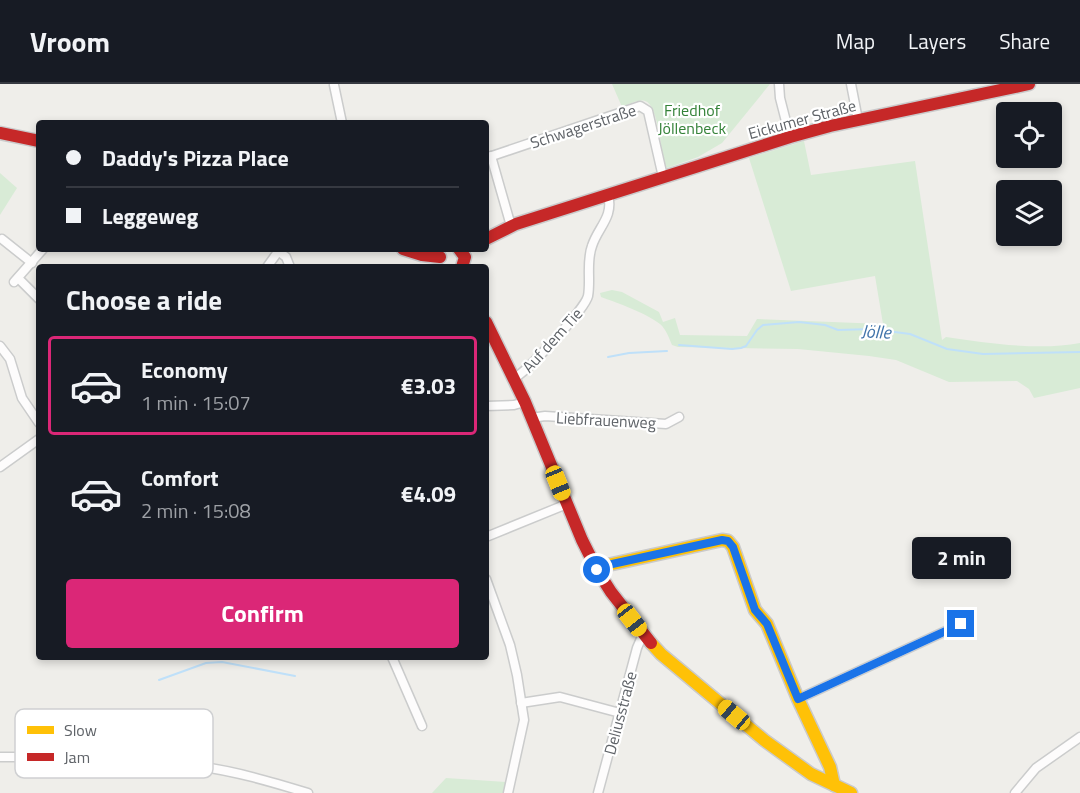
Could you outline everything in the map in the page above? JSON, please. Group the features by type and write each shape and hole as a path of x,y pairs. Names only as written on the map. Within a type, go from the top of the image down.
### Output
{"main road":[{"name":"Eickumer Straße","path":"489,237 511,226 790,137 999,87 1029,84"},
{"path":"0,133 36,140"},
{"path":"412,252 443,258"},
{"path":"489,328 525,402 597,570 643,634 661,654 796,765 851,793"},
{"path":"597,570 603,566 722,540 728,541 733,547 755,610 767,624 798,699 830,767 834,785"}],"street":[{"path":"779,84 780,98 790,137"},
{"path":"850,84 858,120"},
{"path":"334,85 341,120"},
{"name":"Schwagerstraße","path":"489,157 640,106 648,111 663,177"},
{"path":"489,160 511,226"},
{"name":"Auf dem Tie","path":"514,378 536,360 587,298 589,256 592,243 609,216 608,195"},
{"path":"2,239 32,262"},
{"path":"36,297 16,280 40,252"},
{"path":"0,346 10,359 22,398 36,419"},
{"path":"489,406 514,405 525,402"},
{"name":"Liebfrauenweg","path":"531,418 545,416 666,424 679,417"},
{"path":"0,467 36,441"},
{"path":"489,536 567,504"},
{"path":"489,587 510,645 524,727 508,793"},
{"path":"798,699 961,624"},
{"name":"Deliusstraße","path":"598,793 637,648 643,634"},
{"path":"393,660 422,726"},
{"path":"521,704 560,697 620,713"},
{"path":"1015,793 1036,768 1080,737"},
{"path":"0,757 15,757"},
{"path":"213,769 252,776 309,793"}],"green space":[{"name":"Friedhof Jöllenbeck","path":"612,84 770,84 722,143 698,157 667,168 664,166 656,120 649,104 639,101 622,107"},
{"path":"804,141 811,175 915,161 942,340 946,337 1031,346 1080,343 1080,388 1034,398 1029,389 1017,381 949,382 896,360 869,356 798,349 678,347 672,345 664,328 654,320 601,297 600,293 612,290 622,292 659,312 663,322 675,318 680,335 747,336 757,319 883,324 875,276 791,291 749,158"},
{"path":"0,173 17,188 0,215"},
{"path":"446,778 506,782 505,793 432,793"}],"waterway":[{"name":"Jölle","path":"679,345 741,348 746,346 763,325 799,322 825,325 838,330 872,329 910,334 947,349 983,354 1080,352"},
{"name":"Jölle","path":"608,357 629,353 667,351"},
{"path":"159,680 206,663 222,662 295,676"}],"traffic: slow":[{"path":"597,570 603,566 722,540 728,541 733,547 755,610 767,624 798,699 830,767 834,785"},
{"path":"651,643 661,654 764,740 811,774 851,793"}],"traffic: jam":[{"path":"489,238 516,224 790,137 830,126 1029,84"},
{"path":"0,133 36,140"},
{"path":"412,252 440,257"},
{"path":"461,252 465,257 463,264"},
{"path":"489,328 525,402 582,540 597,570 611,592 651,643"}],"route":[{"path":"597,570 603,566 722,540 728,541 733,547 755,610 767,624 798,699 961,624"}]}
